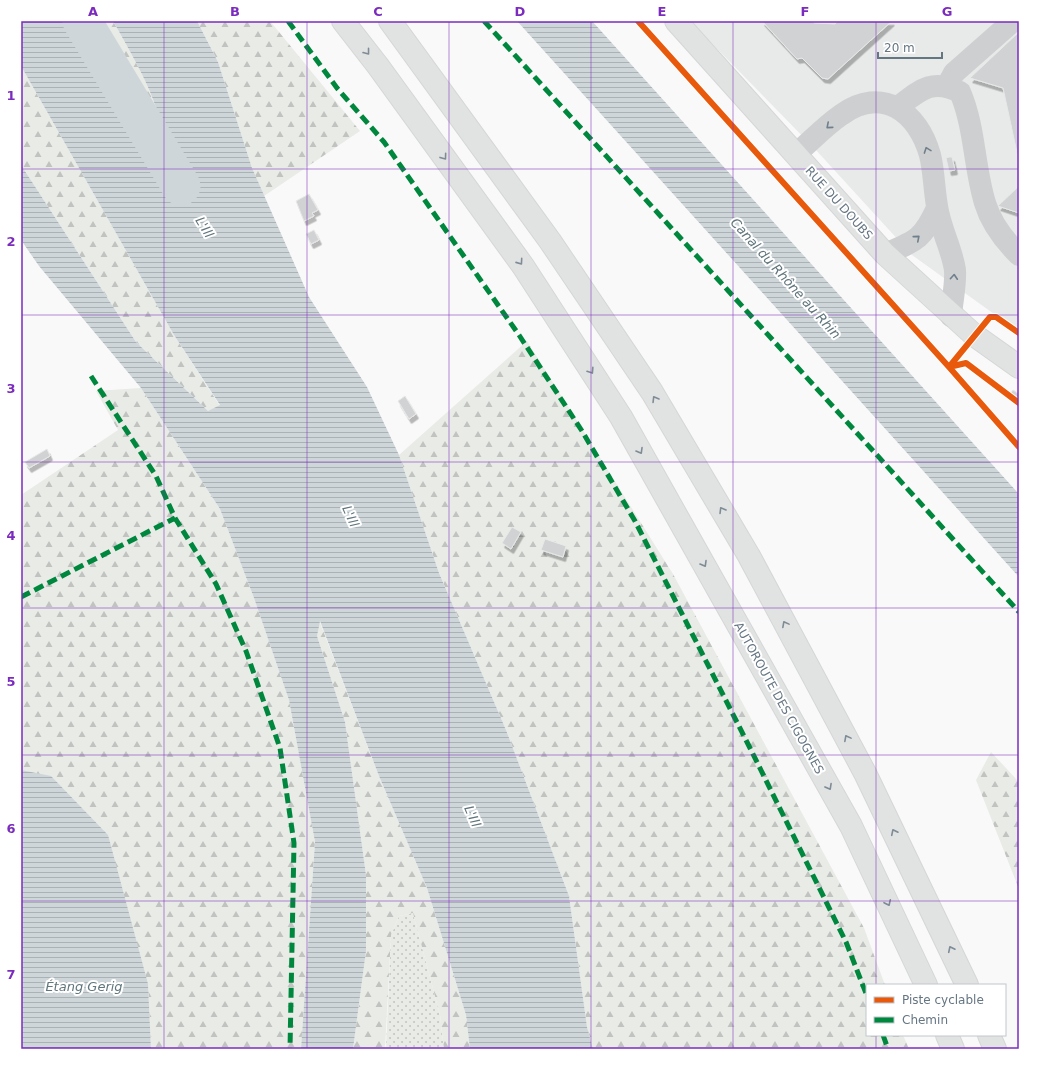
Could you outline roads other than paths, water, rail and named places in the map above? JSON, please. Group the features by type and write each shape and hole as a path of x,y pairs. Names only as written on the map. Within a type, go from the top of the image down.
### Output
{"main road":[{"name":"AUTOROUTE DES CIGOGNES","path":"343,21 378,66 523,266 621,417 851,826 926,984"},
{"path":"390,21 550,240 652,392 749,556 865,773 967,984"},
{"name":"RUE DU DOUBS","path":"676,21 885,254 951,316 974,335 1019,367"},
{"path":"947,1036 953,1049"},
{"path":"989,1036 995,1049"}],"lane":[{"path":"947,86 954,73 1013,21"},
{"path":"898,107 917,92 933,84 947,86 960,92 964,103 985,204 999,231 1009,245 1019,255"},
{"path":"796,154 842,114 862,104 883,103 898,107 908,114 918,127 930,155 937,208 955,270 951,316"},
{"path":"885,254 910,244 919,238 928,227 937,208"}],"water":[{"path":"21,21 70,21 81,38 101,82 117,99 124,128 141,138 161,141 161,128 158,113 152,97 136,63 113,21 197,21 218,62 252,168 309,297 367,387 399,455 439,573 506,730 569,896 587,1027 593,1049 470,1049 466,1015 427,888 379,776 320,621 317,636 345,722 366,875 366,951 353,1049 301,1049 315,842 289,700 254,598 220,509 141,388 39,266 21,240 21,165 136,342 208,411 220,405 174,335 21,66"},
{"name":"Canal du Rhône au Rhin","path":"517,21 592,21 1019,494 1019,577"},
{"name":"Étang Gerig","path":"21,770 51,776 108,835 148,984 151,1049 21,1049"}],"waterway":[{"name":"L'Ill","path":"82,21 181,186"}]}
